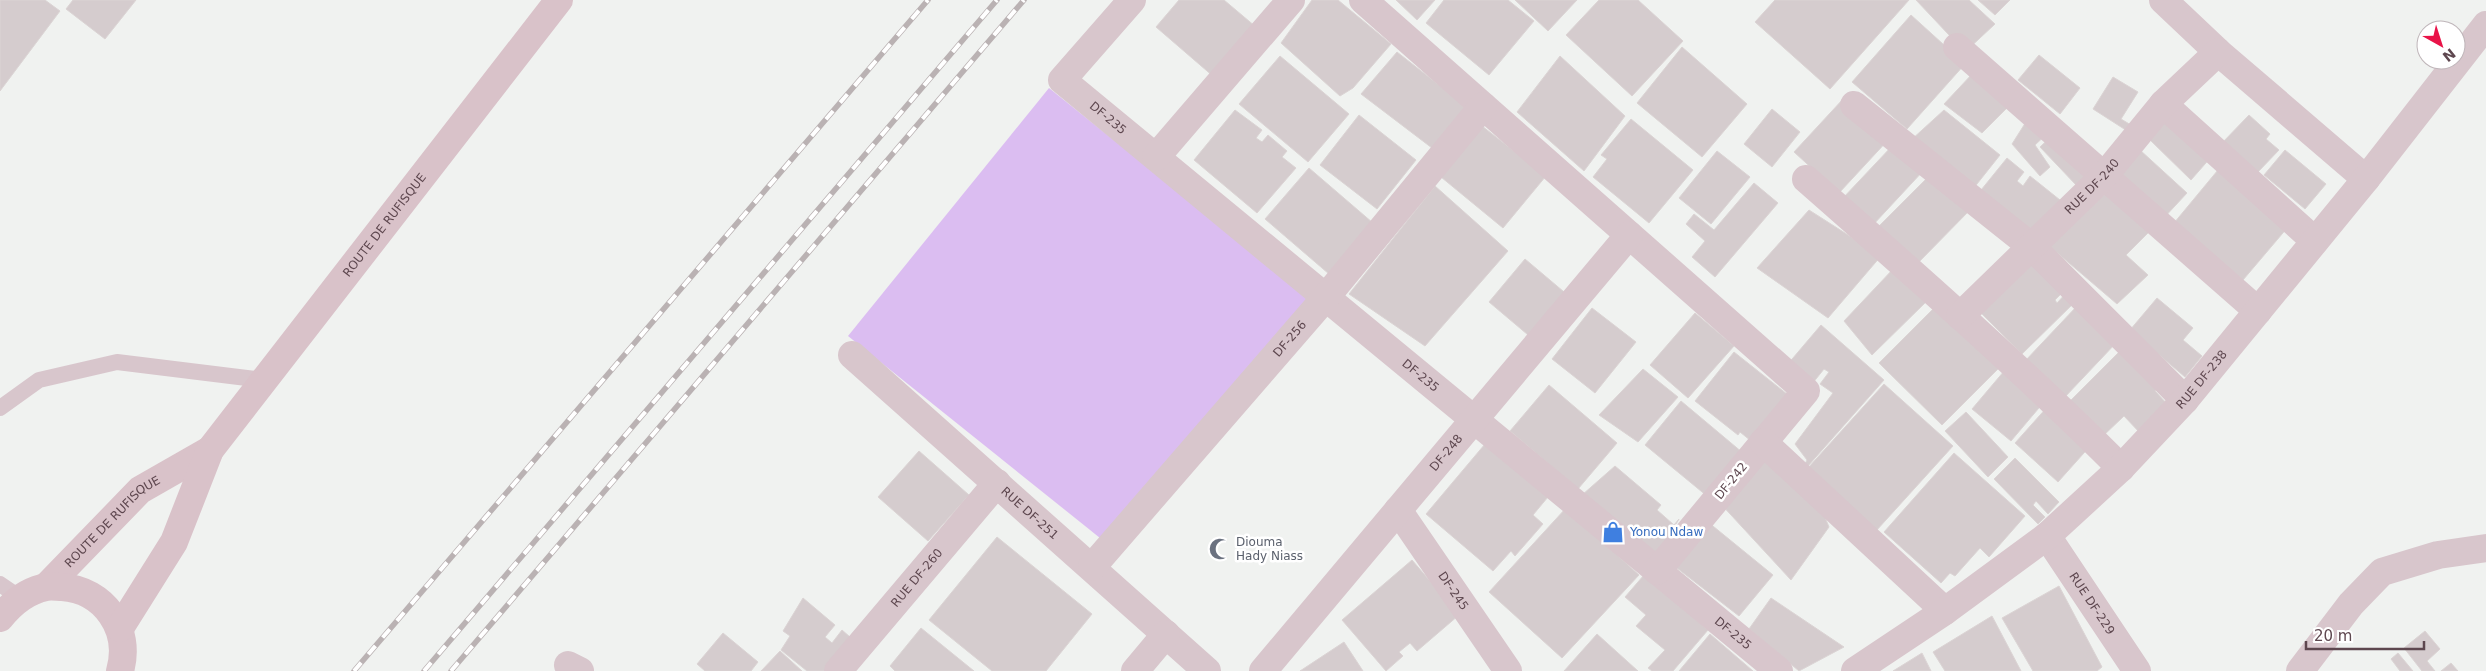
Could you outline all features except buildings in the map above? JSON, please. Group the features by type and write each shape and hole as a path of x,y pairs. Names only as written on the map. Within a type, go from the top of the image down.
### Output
{"main road":[{"name":"ROUTE DE RUFISQUE","path":"120,628 174,542 210,450 559,0"},
{"name":"ROUTE DE RUFISQUE","path":"47,586 140,490 210,450"},
{"path":"0,618 10,591 47,586 77,588 103,603 120,628 124,657 120,671"}],"street":[{"name":"DF-235","path":"1132,0 1062,80 1779,671"},
{"path":"1156,157 1290,0"},
{"path":"1363,0 1629,235"},
{"path":"2163,0 2218,52 2366,180"},
{"name":"RUE DF-238","path":"1855,671 1945,611 2047,536 2121,468 2185,400 2366,180 2486,25"},
{"path":"1956,47 2258,311"},
{"name":"RUE DF-240","path":"1960,316 2104,176 2163,104 2218,52"},
{"path":"1854,104 2032,248 2185,400"},
{"path":"2163,104 2315,241"},
{"name":"DF-256","path":"1092,567 1326,297 1483,106"},
{"path":"1806,179 1887,249 2047,395 2121,468"},
{"name":"DF-242","path":"1629,235 1806,390 1657,571"},
{"name":"DF-248","path":"1263,671 1629,235"},
{"name":"RUE DF-251","path":"852,355 1207,671"},
{"path":"1763,442 1945,611"},
{"name":"RUE DF-260","path":"838,671 996,483"},
{"name":"DF-245","path":"1398,510 1508,671"},
{"name":"RUE DF-229","path":"2047,536 2137,671"},
{"path":"2300,671 2351,604 2382,572 2438,555 2486,548"},
{"path":"1135,671 1166,634"}],"lane":[{"path":"0,408 39,380 117,362 263,380"}],"shaded area":[{"path":"1049,88 1310,298 1110,546 848,336"}],"railway":[{"path":"354,671 928,0"},
{"path":"424,671 997,0"},
{"path":"451,671 1024,0"}],"place":[{"name":"Yonou Ndaw","path":"1613,532"},
{"name":"Diouma Hady Niass","path":"1220,549"}]}
